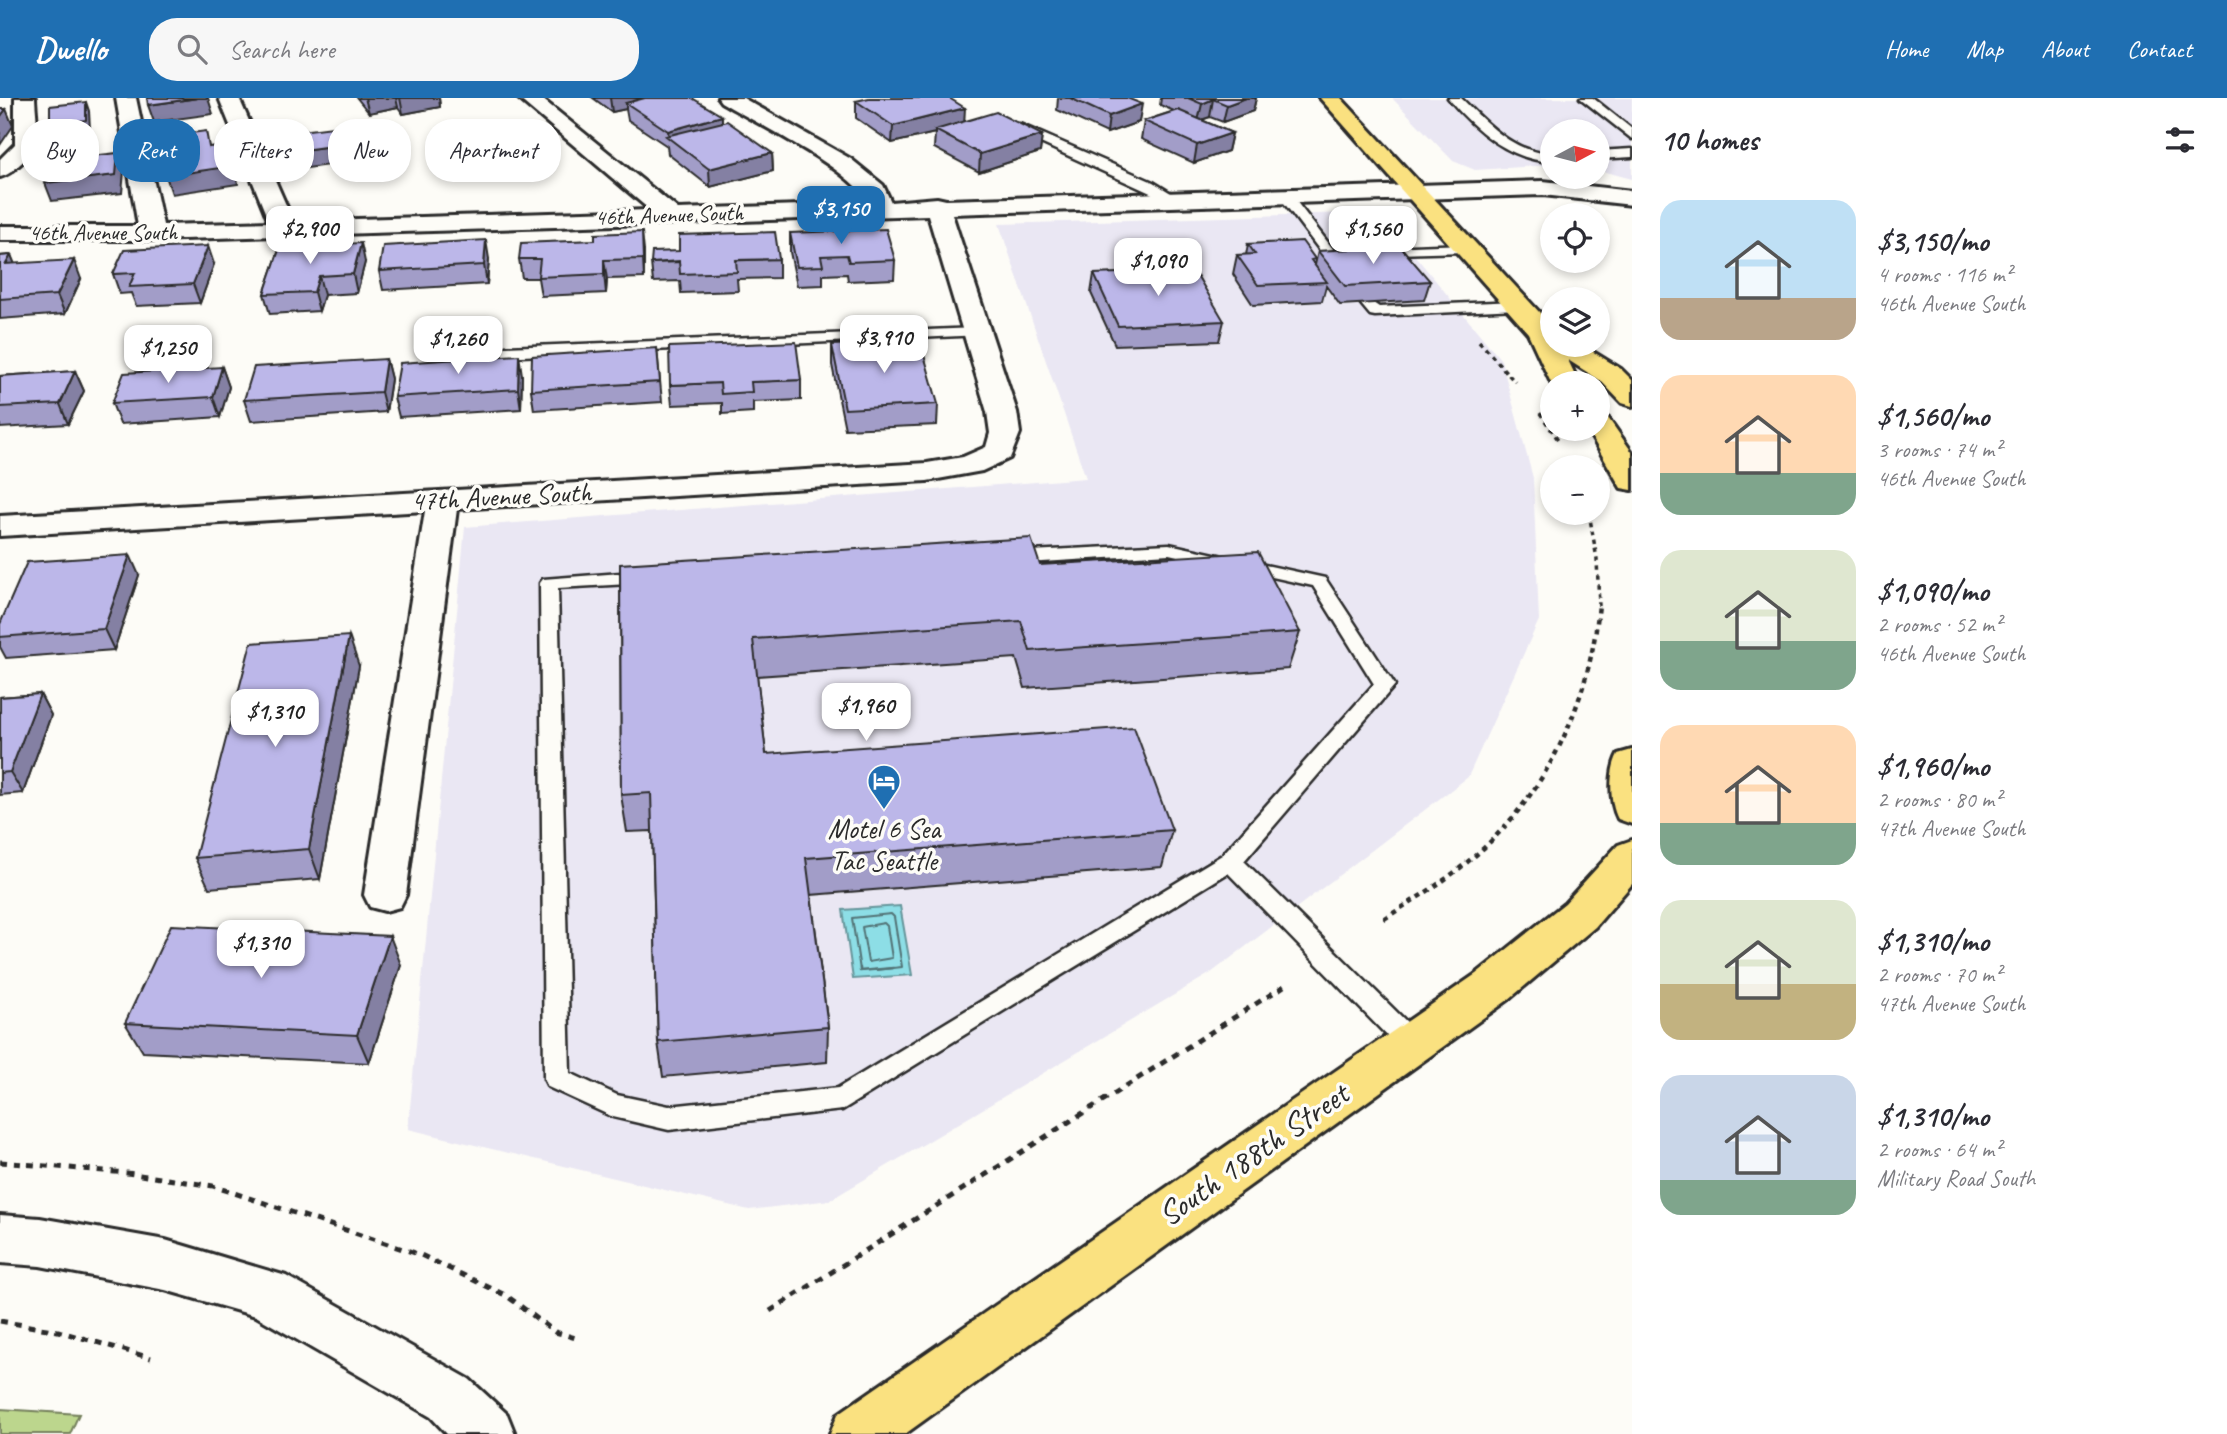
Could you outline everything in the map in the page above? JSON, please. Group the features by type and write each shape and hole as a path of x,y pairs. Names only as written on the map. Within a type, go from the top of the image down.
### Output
{"main road":[{"path":"1331,98 1540,327"},
{"path":"1582,357 1611,375 1632,397"},
{"path":"1610,439 1632,481"},
{"path":"1632,764 1632,808"},
{"name":"South 188th Street","path":"858,1434 1492,987 1580,915 1632,856"}],"street":[{"path":"0,170 23,151 26,144 25,98"},
{"path":"126,98 152,233"},
{"path":"229,98 284,228"},
{"path":"528,98 671,215"},
{"path":"728,98 844,164 875,190 881,208"},
{"name":"46th Avenue South","path":"0,233 152,233 937,205 1543,188 1632,198"},
{"path":"937,205 977,332"},
{"name":"47th Avenue South","path":"0,526 927,472 971,464 999,452 1005,433 1002,412 977,332"},
{"path":"385,895 442,500"},
{"path":"0,1239 40,1242 165,1265 267,1294 450,1398 487,1434"}],"lane":[{"path":"1454,98 1508,148 1540,158"},
{"path":"1587,98 1632,135"},
{"path":"998,119 1173,198"},
{"path":"1610,154 1632,153"},
{"path":"1284,195 1341,268"},
{"path":"1329,253 1465,248"},
{"path":"1367,303 1375,312 1517,305"},
{"path":"456,354 977,332"},
{"path":"673,576 549,583 557,1079 613,1106 668,1118 842,1099 1230,861 1385,685 1319,582 1169,549 990,559"},
{"path":"1230,861 1411,1043"}],"path":[{"path":"1384,919 1457,871 1509,821 1545,777 1570,728 1595,656 1600,606 1590,525"},
{"path":"771,1311 1284,986"},
{"path":"0,1163 127,1173 213,1186 421,1255 507,1296 555,1332 576,1338"},
{"path":"0,1321 58,1331 151,1358"}],"shaded area":[{"path":"1392,98 1632,98 1632,179 1610,173 1610,119 1540,119 1540,166 1475,170 1453,161"},
{"path":"1379,212 1501,360 1533,478 1539,620 1468,777 1211,973 830,1200 749,1210 408,1129 465,527 1086,478 999,224"}],"green space":[{"path":"0,1409 79,1414 70,1434 0,1434"}],"water":[{"path":"900,906 912,975 853,979 843,910"}],"building":[{"path":"147,98 198,98 148,105"},
{"path":"645,98 692,98 722,116 668,131 626,103"},
{"path":"869,98 949,98 965,108 893,126 856,101"},
{"path":"1070,98 1127,98 1142,104 1109,116"},
{"path":"1188,98 1246,98 1227,105 1213,99 1202,104"},
{"path":"86,102 86,119 50,119 50,106"},
{"path":"1178,110 1232,133 1197,145 1144,121"},
{"path":"996,112 1042,135 980,154 935,130"},
{"path":"727,121 772,153 709,169 666,136"},
{"path":"328,128 328,147 314,148 314,129"},
{"path":"206,131 209,147 214,146 214,169 200,171 200,132"},
{"path":"113,154 113,175 99,177 99,155"},
{"path":"886,229 895,260 849,262 847,255 821,256 823,266 797,267 790,233"},
{"path":"642,232 643,259 604,260 604,274 538,277 540,259 519,259 521,243 595,240 595,234"},
{"path":"775,232 779,259 736,260 737,272 680,274 679,261 651,263 652,252 679,251 679,235"},
{"path":"486,240 484,265 379,271 383,246"},
{"path":"1302,241 1315,259 1311,260 1327,282 1258,285 1237,255 1255,254 1248,244"},
{"path":"361,243 353,274 319,276 314,292 264,294 280,247"},
{"path":"208,246 193,284 129,287 135,273 113,274 124,250"},
{"path":"1400,246 1430,281 1345,286 1318,251"},
{"path":"11,255 6,264 74,260 57,295 0,299 0,256"},
{"path":"1194,270 1224,321 1118,326 1094,274"},
{"path":"920,341 938,404 845,409 832,345"},
{"path":"796,342 801,380 751,382 752,392 721,394 720,383 670,385 669,347"},
{"path":"657,348 660,382 531,390 532,356"},
{"path":"519,355 518,389 394,397 400,363"},
{"path":"386,359 381,392 244,400 254,367"},
{"path":"222,367 213,397 112,403 124,373"},
{"path":"75,371 60,404 0,407 0,376"},
{"name":"Motel 6 Sea Tac Seattle","path":"1031,538 1040,565 1258,552 1300,632 1030,651 1021,621 753,639 766,754 1134,727 1172,830 806,858 828,1027 658,1042 651,793 621,795 620,564"},
{"path":"130,555 104,629 0,637 0,624 27,562"},
{"path":"349,636 309,849 195,858 251,643"},
{"path":"40,694 10,772 0,773 0,697"},
{"path":"171,925 390,936 357,1035 125,1023"}],"place":[{"name":"Motel 6 Sea Tac Seattle","path":"884,811"}]}
